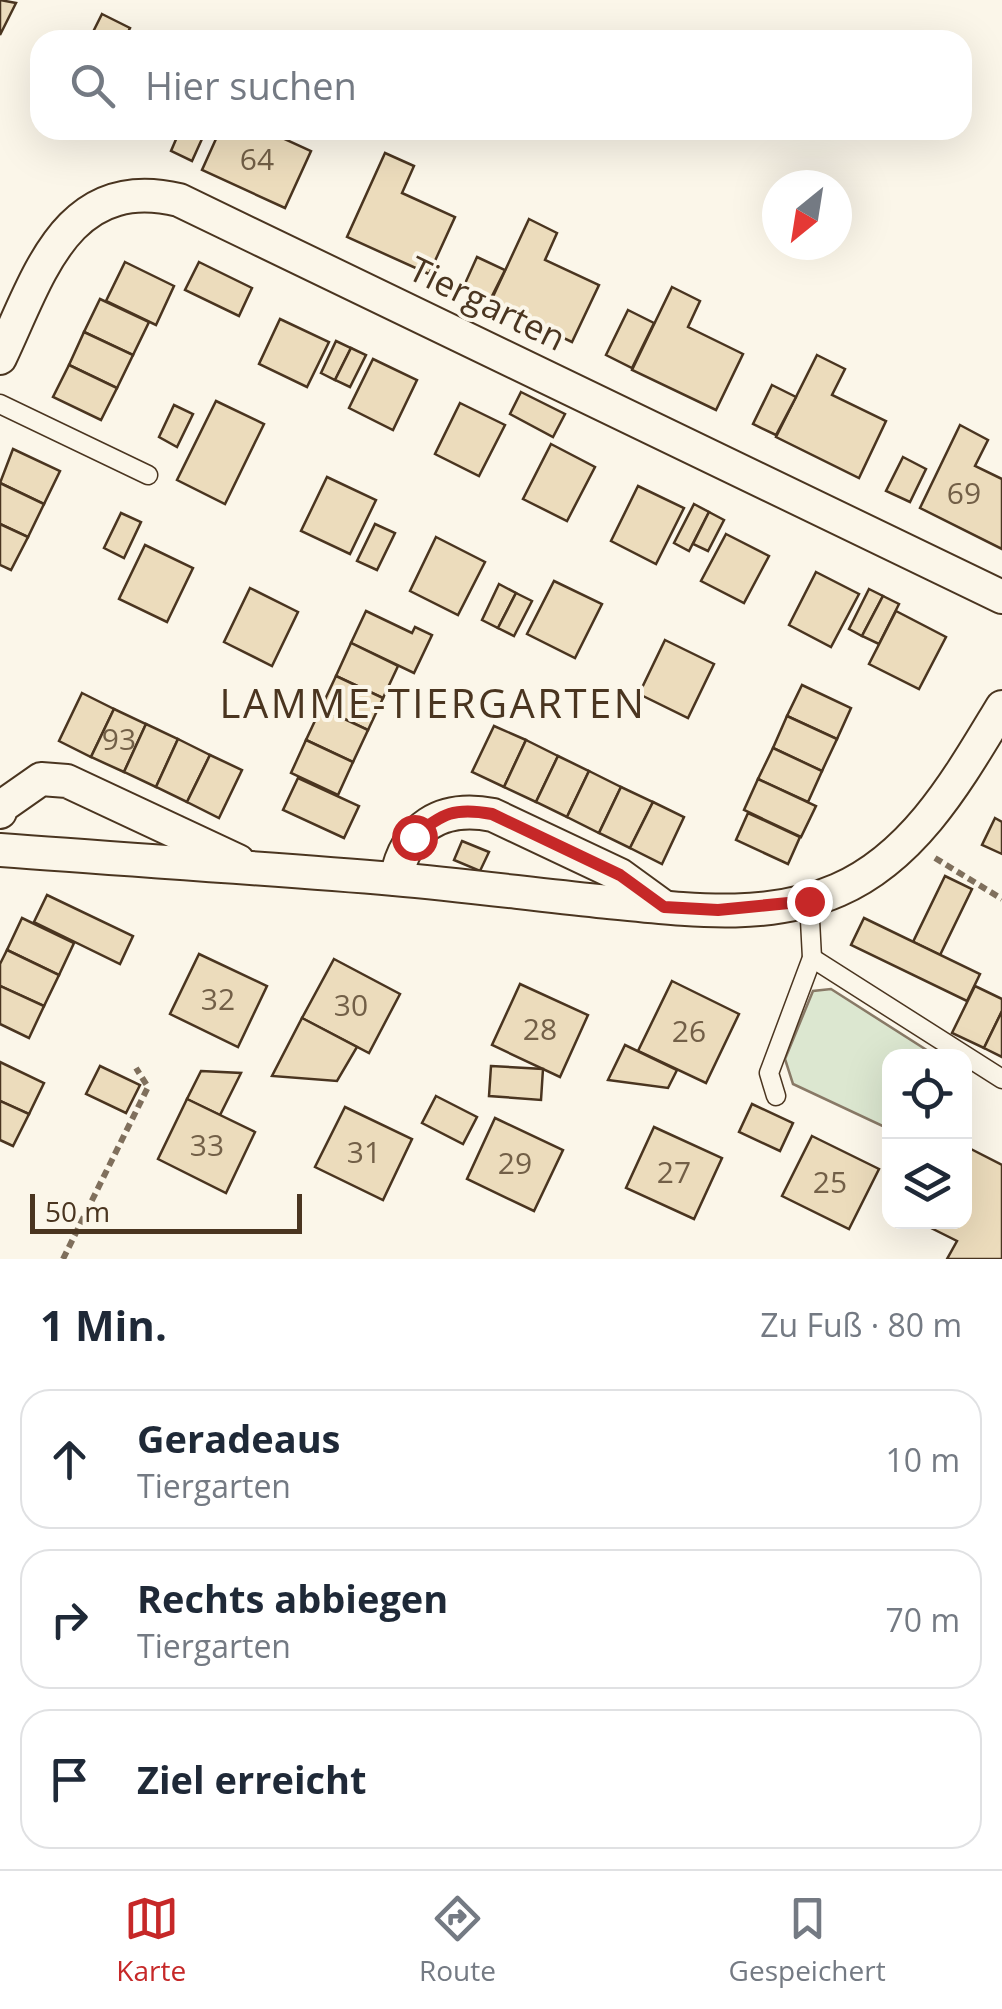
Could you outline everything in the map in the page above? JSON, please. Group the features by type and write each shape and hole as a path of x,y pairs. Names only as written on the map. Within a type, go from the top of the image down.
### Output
{"street":[{"name":"Tiergarten","path":"0,358 55,246 70,226 90,208 119,197 150,193 165,196 197,208 1002,597"},
{"path":"0,850 396,880 664,907 718,910 809,901 869,873 908,842 946,794 1002,707"},
{"path":"0,812 1,807 41,779 68,782 251,868"},
{"path":"396,880 400,857 414,837 450,812 471,810 492,814 620,875 664,907"}],"lane":[{"path":"0,404 148,474"},
{"path":"776,1096 769,1072 812,958 809,901"},
{"path":"812,958 1002,1079"}],"path":[{"path":"908,842 1002,899"},
{"path":"64,1259 148,1087 136,1068"}],"green space":[{"path":"831,989 925,1049 882,1049 882,1126 793,1084 785,1059 813,991"}],"building":[{"path":"0,0 16,3 0,35"},
{"path":"102,14 130,28 129,30 94,30"},
{"path":"176,140 201,140 192,161 171,151"},
{"path":"216,140 287,140 311,151 285,208 202,170"},
{"path":"385,153 414,166 402,193 455,217 429,274 347,237"},
{"path":"529,219 557,233 545,260 599,285 572,342 490,303"},
{"path":"477,257 505,270 490,300 463,288"},
{"path":"125,262 174,286 156,325 106,301"},
{"path":"199,262 252,288 239,316 185,290"},
{"path":"672,287 700,301 688,327 743,354 716,410 632,370"},
{"path":"100,299 149,322 133,355 84,332"},
{"path":"628,310 654,323 632,368 606,355"},
{"path":"280,319 329,342 307,387 259,364"},
{"path":"84,332 133,355 117,388 69,365"},
{"path":"336,341 351,348 335,380 321,373"},
{"path":"351,348 366,355 350,387 335,380"},
{"path":"817,355 845,369 832,395 886,421 859,478 776,437"},
{"path":"373,359 417,380 393,430 349,408"},
{"path":"69,365 117,388 101,420 53,397"},
{"path":"772,385 796,397 776,435 753,424"},
{"path":"521,392 565,414 553,437 510,414"},
{"path":"216,401 264,424 225,504 177,480"},
{"path":"460,403 505,425 479,476 435,454"},
{"path":"174,405 193,414 177,447 159,437"},
{"path":"960,425 988,440 975,466 1002,479 1002,549 920,508"},
{"path":"551,444 595,467 567,521 523,499"},
{"path":"13,449 60,471 44,504 0,483"},
{"path":"903,457 926,469 910,502 886,491"},
{"path":"327,477 376,500 350,554 301,531"},
{"path":"0,483 44,504 28,537 0,524"},
{"path":"638,486 684,508 656,564 611,541"},
{"path":"694,504 709,512 689,551 674,543"},
{"path":"709,512 724,520 708,551 693,544"},
{"path":"121,513 141,522 124,558 104,548"},
{"path":"0,524 28,537 11,570 0,565"},
{"path":"375,524 395,533 377,570 357,561"},
{"path":"726,534 769,556 744,603 701,581"},
{"path":"436,537 485,562 458,615 410,591"},
{"path":"145,545 193,568 167,622 119,599"},
{"path":"816,572 859,594 831,647 789,625"},
{"path":"554,581 602,604 575,658 527,634"},
{"path":"499,584 516,593 498,628 482,620"},
{"path":"250,588 298,612 272,666 224,642"},
{"path":"869,589 883,596 862,636 849,629"},
{"path":"516,593 532,601 514,636 498,628"},
{"path":"883,596 899,604 879,644 862,636"},
{"path":"366,611 412,633 415,627 432,635 414,673 351,643"},
{"path":"896,611 946,637 919,689 869,664"},
{"path":"665,640 714,664 688,718 639,694"},
{"path":"351,643 398,666 383,698 336,676"},
{"path":"336,676 383,698 368,730 321,708"},
{"path":"802,685 851,708 837,739 787,716"},
{"path":"82,693 114,709 91,757 59,741"},
{"path":"321,708 368,730 353,762 306,740"},
{"path":"114,709 146,724 124,772 91,757"},
{"path":"787,716 837,739 822,771 773,748"},
{"path":"146,724 178,739 156,787 124,772"},
{"path":"494,726 526,740 504,787 472,772"},
{"path":"178,739 210,755 187,802 156,787"},
{"path":"306,740 353,762 338,795 291,773"},
{"path":"526,740 558,756 536,802 504,787"},
{"path":"773,748 822,771 808,802 758,779"},
{"path":"210,755 242,770 219,818 187,802"},
{"path":"558,756 589,771 567,817 536,802"},
{"path":"589,771 621,787 599,833 567,817"},
{"path":"298,778 359,806 344,838 283,810"},
{"path":"758,779 816,806 801,837 744,810"},
{"path":"621,787 653,802 630,848 599,833"},
{"path":"653,802 684,817 662,864 630,848"},
{"path":"748,813 800,837 788,864 736,840"},
{"path":"995,818 1002,822 1002,854 982,845"},
{"path":"462,841 489,852 480,871 454,860"},
{"path":"945,876 972,889 940,955 913,942"},
{"path":"47,895 133,936 120,964 34,922"},
{"path":"22,918 74,943 59,975 7,950"},
{"path":"864,918 980,974 967,1001 851,945"},
{"path":"7,950 59,975 44,1006 0,986 0,964"},
{"path":"199,954 267,986 238,1047 170,1014"},
{"path":"334,959 400,994 369,1053 302,1018"},
{"path":"672,981 739,1014 706,1083 638,1051"},
{"path":"520,984 588,1015 560,1077 492,1045"},
{"path":"0,986 44,1006 29,1038 0,1024"},
{"path":"975,986 1002,999 1002,1011 984,1048 952,1033"},
{"path":"1002,1011 1002,1057 984,1048"},
{"path":"302,1018 357,1047 337,1081 272,1076"},
{"path":"625,1045 677,1070 668,1088 608,1080"},
{"path":"0,1062 44,1083 29,1114 0,1101"},
{"path":"100,1066 140,1085 126,1113 86,1094"},
{"path":"491,1066 543,1069 541,1100 489,1096"},
{"path":"201,1071 241,1073 220,1115 187,1099"},
{"path":"436,1096 477,1117 463,1144 422,1123"},
{"path":"187,1099 255,1132 226,1193 158,1159"},
{"path":"0,1101 29,1114 13,1146 0,1140"},
{"path":"752,1104 793,1123 780,1151 739,1132"},
{"path":"345,1107 412,1139 383,1200 315,1167"},
{"path":"495,1118 563,1150 534,1211 467,1179"},
{"path":"654,1127 722,1158 694,1219 626,1188"},
{"path":"812,1136 879,1169 849,1229 782,1196"},
{"path":"972,1150 1002,1165 1002,1259 947,1259 957,1241 933,1229 972,1229"}],"district":[{"name":"LAMME-TIERGARTEN","path":"433,704"}],"route":[{"path":"414,837 450,812 471,810 492,814 620,875 664,907 718,910 809,901"}]}
